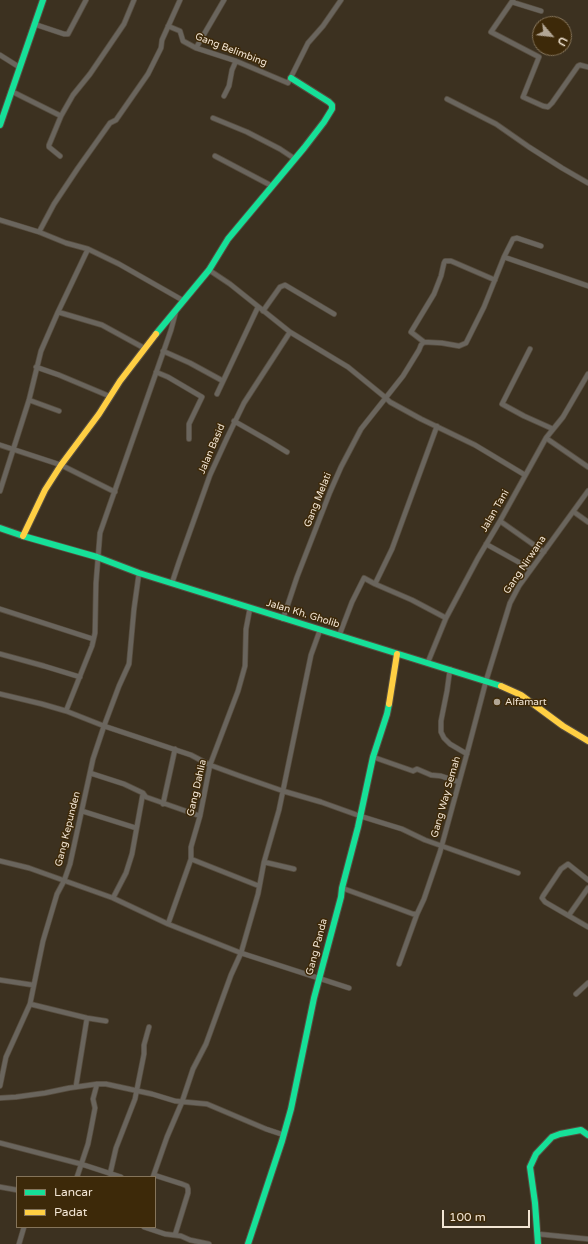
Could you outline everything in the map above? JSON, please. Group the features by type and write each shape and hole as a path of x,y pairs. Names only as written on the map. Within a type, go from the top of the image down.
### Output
{"street":[{"path":"0,125 19,67 26,52 34,24 44,0"},
{"path":"34,24 68,34 86,0"},
{"path":"60,156 49,147 49,145 61,116 73,95 90,74 124,24 133,2 127,0"},
{"path":"39,232 54,204 81,163 110,123 116,120 148,74 161,48 161,42 180,0"},
{"path":"196,48 224,0"},
{"path":"23,536 46,490 61,465 99,414 109,396 144,348 209,270 228,239 295,159 324,122 332,109 332,105 329,102 291,78 308,42 323,26 341,0"},
{"path":"541,11 512,1 491,32 539,57 522,97 548,107 578,66 588,67"},
{"name":"Gang Belimbing","path":"168,26 180,31 183,42 196,48 236,61 288,83 291,78"},
{"path":"0,55 19,67"},
{"path":"224,96 229,86 232,70 236,61"},
{"path":"11,91 61,116"},
{"path":"447,99 496,124 542,156 588,182"},
{"path":"212,118 247,132 280,149 295,159"},
{"path":"215,156 272,186"},
{"path":"0,220 88,249 119,264 184,301"},
{"path":"495,280 451,261 445,261 434,294 411,332 424,342 459,346 464,344 484,307 512,240 515,238 541,246"},
{"path":"0,491 28,400 41,351 88,249"},
{"path":"504,257 588,286"},
{"path":"209,270 230,284 290,332 348,367 390,402 475,445 525,475"},
{"path":"263,311 280,287 285,285 334,314"},
{"path":"66,711 93,639 97,558 100,533 164,351 177,307"},
{"path":"217,394 258,307"},
{"path":"58,312 102,325 144,348"},
{"name":"Jalan Basid","path":"172,583 210,475 234,421 290,332"},
{"name":"Gang Melati","path":"283,619 300,570 341,467 361,429 403,376 424,342"},
{"path":"530,349 502,404 553,429"},
{"path":"164,351 223,381"},
{"path":"36,367 109,396"},
{"path":"156,372 168,377 202,397 189,424 189,439"},
{"name":"Jalan Tani","path":"428,662 446,618 486,544 546,438 563,418 588,374"},
{"path":"28,400 59,412"},
{"path":"234,421 287,452"},
{"path":"375,584 392,549 437,426"},
{"path":"546,438 588,467"},
{"path":"0,445 61,465 115,492"},
{"name":"Gang Nirwana","path":"486,681 510,603 519,586 588,491"},
{"path":"574,512 588,522"},
{"path":"500,521 544,552"},
{"name":"Jalan Kh. Gholib","path":"0,528 283,619 505,686 588,742"},
{"path":"486,544 531,570"},
{"name":"Gang Kepunden","path":"0,1086 6,1057 30,1004 43,941 57,894 64,882 70,864 93,759 118,686 129,664 134,609 140,573"},
{"path":"339,636 352,602 364,578 412,600 446,618"},
{"name":"Gang Dahlia","path":"168,924 191,859 191,847 200,816 210,765 238,691 245,666 246,629 250,608"},
{"path":"0,610 69,630 93,639"},
{"path":"154,1176 167,1138 182,1102 193,1068 206,1044 231,975 241,953 283,791 311,655 320,630"},
{"path":"0,654 80,677"},
{"name":"Gang Panda","path":"248,1244 284,1134 300,1066 306,1030 341,897 373,758 387,714 397,654"},
{"path":"450,669 441,721 441,732 447,741 467,754"},
{"name":"Gang Way Semah","path":"399,964 432,878 486,681"},
{"path":"0,694 66,711 104,726 175,749 210,765 283,791 402,829 413,835 518,874"},
{"path":"164,804 175,749"},
{"path":"373,758 413,771 417,769 431,775 440,776 459,782"},
{"path":"90,773 124,784 143,793 146,797 200,816"},
{"path":"113,898 126,873 132,854 143,793"},
{"path":"82,811 136,828"},
{"path":"191,859 259,886"},
{"path":"0,861 29,868 64,882 113,898 168,924 241,953 349,988"},
{"path":"264,862 294,869"},
{"path":"588,880 568,864 560,870 542,896 545,902 588,927"},
{"path":"342,888 413,914 417,914"},
{"path":"569,915 588,888"},
{"path":"0,980 33,985"},
{"path":"576,994 588,983"},
{"path":"30,1004 86,1018 106,1021"},
{"path":"76,1086 86,1018"},
{"path":"110,1174 116,1148 135,1099 144,1054 144,1045 149,1027"},
{"path":"0,1098 44,1093 76,1086 97,1084 117,1086 182,1102 207,1104 266,1129 284,1134"},
{"path":"77,1176 88,1144 95,1112 93,1099 97,1084"},
{"path":"538,1244 530,1167 536,1154 552,1137 581,1130 588,1135"},
{"path":"0,1143 81,1164 117,1176"},
{"path":"156,1177 182,1184 187,1186 188,1189 174,1235"},
{"path":"0,1187 16,1190"},
{"path":"19,1244 24,1228"},
{"path":"147,1228 165,1234 181,1236 189,1242 209,1244"},
{"path":"538,1234 588,1239"}],"traffic: fast":[{"path":"0,125 43,0"},
{"path":"156,334 209,270 228,239 304,148 332,109 332,105 329,102 291,78"},
{"path":"0,528 97,557 139,573 501,686"},
{"path":"248,1244 291,1109 314,998 341,897 373,757 389,704"},
{"path":"538,1244 535,1203 530,1167 536,1154 552,1137 581,1130 588,1135"}],"traffic: slow":[{"path":"23,536 45,490 61,465 99,414 120,381 156,334"},
{"path":"389,704 397,654"},
{"path":"501,686 521,695 563,726 588,741"}],"place":[{"name":"Alfamart","path":"497,702"}]}
